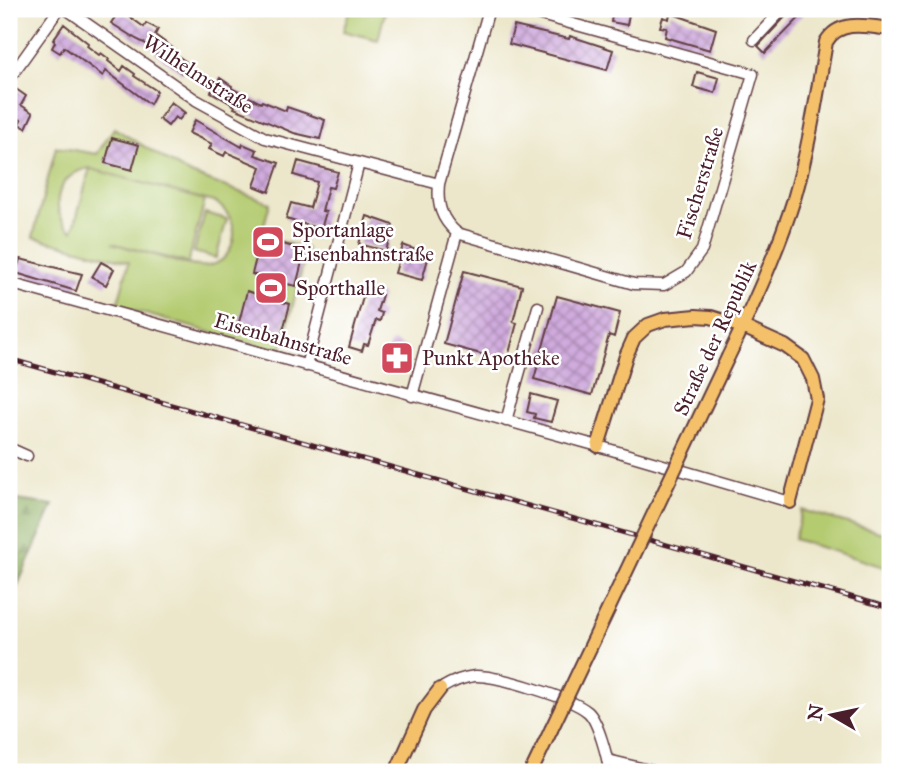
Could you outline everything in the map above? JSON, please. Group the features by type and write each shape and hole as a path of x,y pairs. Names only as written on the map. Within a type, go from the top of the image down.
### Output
{"main road":[{"name":"Straße der Republik","path":"531,772 743,327 774,255 794,200 813,125 826,42 831,32 846,26 890,29"},
{"path":"598,446 634,338 648,325 665,319 711,317 743,327 785,346 803,359 813,379 817,399 790,502"},
{"path":"396,772 424,710 440,689"}],"street":[{"path":"9,79 59,9"},
{"name":"Wilhelmstraße","path":"66,9 196,100 265,138 439,184"},
{"path":"412,396 457,233 445,223 439,208 439,184 489,9"},
{"name":"Fischerstraße","path":"457,233 634,284 664,285 686,272 702,250 753,74 519,9"},
{"path":"754,40 783,9"},
{"path":"306,366 359,163"},
{"name":"Eisenbahnstraße","path":"9,283 790,502"},
{"path":"506,421 538,307"},
{"path":"9,448 27,456"},
{"path":"440,689 472,676 488,676 574,703 590,713 608,760 609,772"},
{"path":"608,760 657,772"}],"green space":[{"path":"350,9 385,12 378,40 343,31"},
{"path":"114,128 188,173 270,203 261,236 307,249 281,352 117,306 129,262 33,237 56,147 97,154","holes":["90,168 73,231 72,231 59,213 59,194 69,177","91,169 217,203 233,225 233,241 228,253 221,261 202,266 181,263 112,243 188,263 205,200"]},
{"path":"205,213 227,219 216,258 194,252"},
{"path":"9,499 53,505 9,605"},
{"path":"802,510 890,535 890,569 794,539"}],"building":[{"path":"613,9 630,9 627,25 611,22"},
{"path":"790,9 808,9 765,53 758,46"},
{"path":"120,10 144,27 146,23 158,29 155,35 188,63 182,73 155,53 158,50 111,23"},
{"path":"670,13 716,29 710,50 665,37 667,28 660,27 663,17 669,19"},
{"path":"64,24 88,43 87,46 99,55 101,53 121,71 124,66 157,91 150,104 106,71 103,76 64,47 60,53 52,48 55,42 53,40"},
{"path":"514,26 569,39 570,36 613,50 607,70 509,44"},
{"path":"697,72 719,78 715,93 693,87"},
{"path":"220,78 232,86 231,88 261,103 262,101 286,111 287,107 325,120 320,139 294,133 234,108 235,106 211,92"},
{"path":"16,89 26,96 21,105 33,113 26,128 19,124 21,120 9,113 9,101"},
{"path":"171,102 185,113 179,120 175,117 168,126 159,119"},
{"path":"195,120 242,147 243,144 257,150 255,155 279,163 269,192 254,186 261,167 226,152 224,156 209,149 212,144 189,133"},
{"path":"112,138 139,145 132,170 105,163"},
{"path":"298,161 338,172 333,188 328,187 322,211 326,212 321,229 286,219 291,203 310,208 317,182 294,175"},
{"path":"367,216 393,225 386,251 359,244"},
{"name":"Sporthalle","path":"261,238 305,250 296,286 287,284 282,302 290,304 281,338 238,326 247,291 259,295 264,278 252,274"},
{"path":"403,245 429,255 422,280 395,273"},
{"path":"20,259 82,274 76,291 16,273"},
{"path":"101,262 114,269 106,285 92,277"},
{"path":"464,271 522,286 513,322 517,323 507,361 444,344"},
{"path":"365,290 382,295 377,311 382,313 380,321 376,320 368,345 364,344 362,351 349,347"},
{"path":"557,296 620,313 614,337 609,335 592,395 534,379"},
{"path":"394,342 406,348 409,354 405,368 389,366 386,357 390,344"},
{"path":"531,394 557,401 551,422 534,418 535,414 527,412"}],"railway":[{"path":"9,359 890,608"}],"place":[{"name":"Sportanlage Eisenbahnstraße","path":"268,242"},
{"name":"Sporthalle","path":"271,288"},
{"name":"Punkt Apotheke","path":"397,358"}]}
